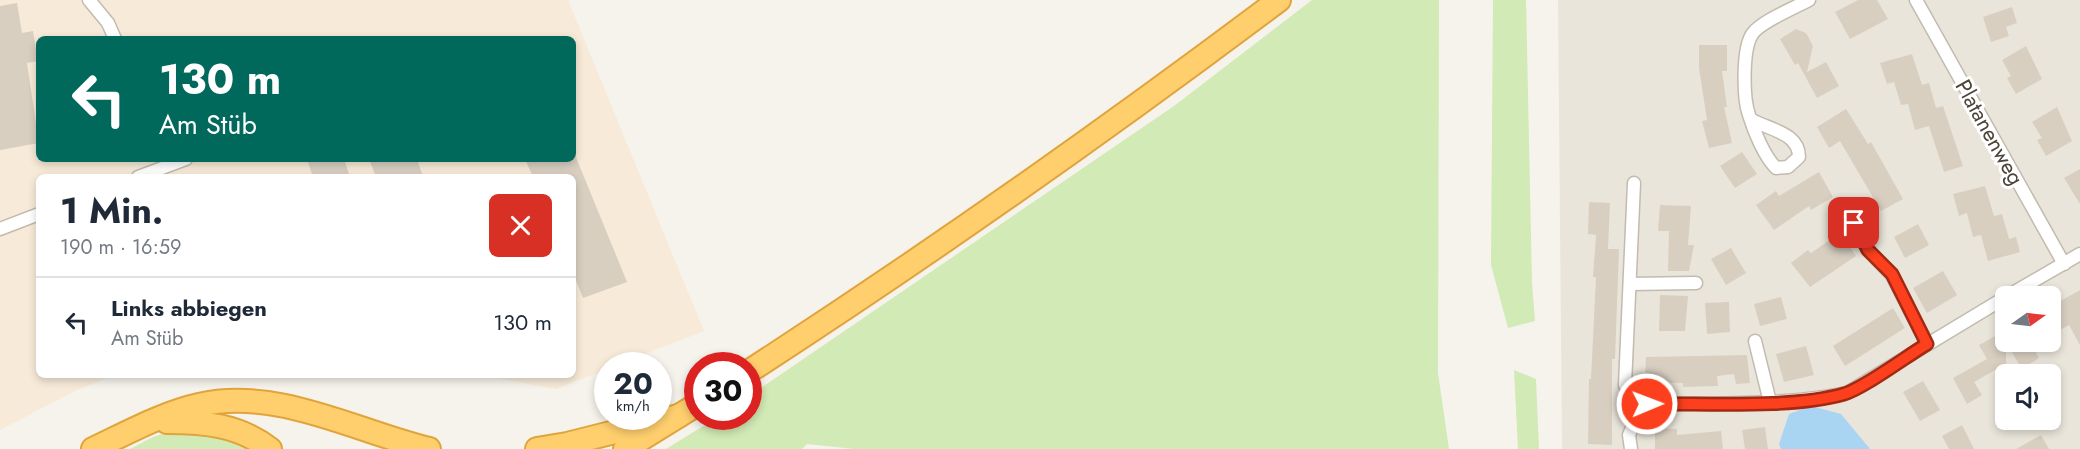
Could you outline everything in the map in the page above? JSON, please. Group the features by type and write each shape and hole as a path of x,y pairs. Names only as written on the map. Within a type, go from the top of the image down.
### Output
{"highway":[{"path":"762,363 1000,203 1279,0"},
{"path":"93,449 198,405 252,401 286,406 391,440 429,449"},
{"path":"625,449 684,413"},
{"path":"537,449 678,416"},
{"path":"153,423 217,424 255,438 270,449"}],"street":[{"path":"89,0 108,23 114,36"},
{"path":"1752,120 1749,117 1745,90 1748,40 1755,30 1809,0"},
{"name":"Platanenweg","path":"1916,0 2064,264"},
{"path":"144,174 169,162"},
{"path":"1634,183 1625,385 1638,413"},
{"path":"0,229 36,215"},
{"path":"1854,223 1868,250 1892,274 1927,344"},
{"path":"2025,286 2080,254"},
{"path":"1630,284 1696,283"},
{"path":"1631,449 1629,435 1638,413 1647,404 1770,402 1846,393 1995,304"},
{"path":"1755,341 1770,402"}],"shaded area":[{"path":"0,0 568,0 704,331 650,352 594,352 594,374 556,389 496,378 576,378 576,174 36,174 36,378 107,378 73,392 0,430"},
{"path":"1558,0 2080,0 2080,449 1562,449"}],"green space":[{"path":"1312,0 1439,0 1438,373 1449,449 854,449 807,444 802,449 666,449 697,430 762,430 762,387 1174,106"},
{"path":"1493,0 1526,0 1532,283 1535,321 1508,328 1491,265"},
{"path":"1514,370 1536,379 1539,449 1518,449"},
{"path":"181,428 204,428 257,449 130,449 153,437"}],"water":[{"path":"1811,406 1841,414 1870,449 1781,449 1779,444 1789,414"}],"building":[{"path":"1858,0 1877,0 1888,19 1850,39 1835,12"},
{"path":"17,3 22,33 33,31 36,61 27,63 36,123 36,144 0,150 0,6"},
{"path":"2012,7 2017,23 2006,27 2009,36 1991,42 1983,17"},
{"path":"1796,29 1806,33 1813,46 1807,72 1826,62 1839,86 1817,98 1798,63 1795,65 1780,39"},
{"path":"1699,45 1727,45 1727,71 1722,71 1727,107 1724,107 1732,143 1709,148 1702,121 1707,120 1699,68"},
{"path":"2026,46 2042,79 2016,94 2007,78 2011,76 2002,60"},
{"path":"1912,54 1922,85 1929,83 1936,108 1943,106 1963,166 1944,172 1929,126 1915,130 1908,104 1901,105 1894,82 1887,84 1880,63"},
{"path":"2057,107 2072,141 2046,156 2037,140 2042,138 2032,122"},
{"path":"1846,109 1868,144 1871,142 1903,199 1881,211 1840,141 1829,148 1817,127"},
{"path":"1742,152 1757,174 1735,188 1720,166"},
{"path":"576,157 627,282 583,298 576,280 576,174 532,174 526,162 576,162"},
{"path":"308,162 345,162 349,174 312,174"},
{"path":"370,162 418,162 422,174 375,174"},
{"path":"2080,169 2080,204 2064,178"},
{"path":"1819,172 1833,197 1811,210 1809,206 1774,230 1756,205 1776,191 1779,196"},
{"path":"1985,186 1994,216 2002,214 2009,239 2016,237 2020,252 1988,261 1981,235 1973,237 1967,213 1959,216 1953,194"},
{"path":"1589,202 1610,203 1608,249 1619,249 1615,359 1612,359 1612,445 1588,444 1589,379 1591,379 1596,277 1593,277 1596,235 1588,234"},
{"path":"1660,205 1691,206 1688,245 1694,245 1689,271 1668,271 1669,231 1658,231"},
{"path":"1918,224 1929,245 1905,258 1894,237"},
{"path":"1840,233 1856,256 1810,287 1791,263 1808,250 1811,253"},
{"path":"1731,248 1746,273 1726,285 1711,259"},
{"path":"1943,271 1957,295 1927,313 1913,288"},
{"path":"2080,290 2080,345 2069,325 2061,330 2061,301"},
{"path":"1660,295 1688,296 1685,331 1659,331"},
{"path":"1781,297 1787,319 1760,326 1754,304"},
{"path":"1729,302 1730,332 1707,334 1705,303"},
{"path":"1893,308 1905,328 1845,366 1833,346"},
{"path":"1995,336 1995,352 2006,352 2006,364 1995,364 1995,370 1974,382 1982,395 1967,404 1953,378 1987,359 1979,345"},
{"path":"1806,346 1814,375 1784,382 1776,354"},
{"path":"2012,352 2036,352 2039,358 2029,364 2019,364"},
{"path":"1747,355 1750,383 1736,384 1734,374 1717,376 1718,386 1683,387 1683,383 1645,382 1646,357"},
{"path":"1923,381 1940,410 1920,421 1903,392"},
{"path":"1962,425 1974,449 1949,449 1942,436"},
{"path":"1765,427 1768,449 1745,449 1742,430"},
{"path":"1655,428 1677,429 1677,435 1721,431 1723,449 1655,449"},
{"path":"2041,435 2049,449 2016,449"}],"route":[{"path":"1647,404 1770,402 1846,393 1927,344 1892,274 1868,250 1854,223"}]}
